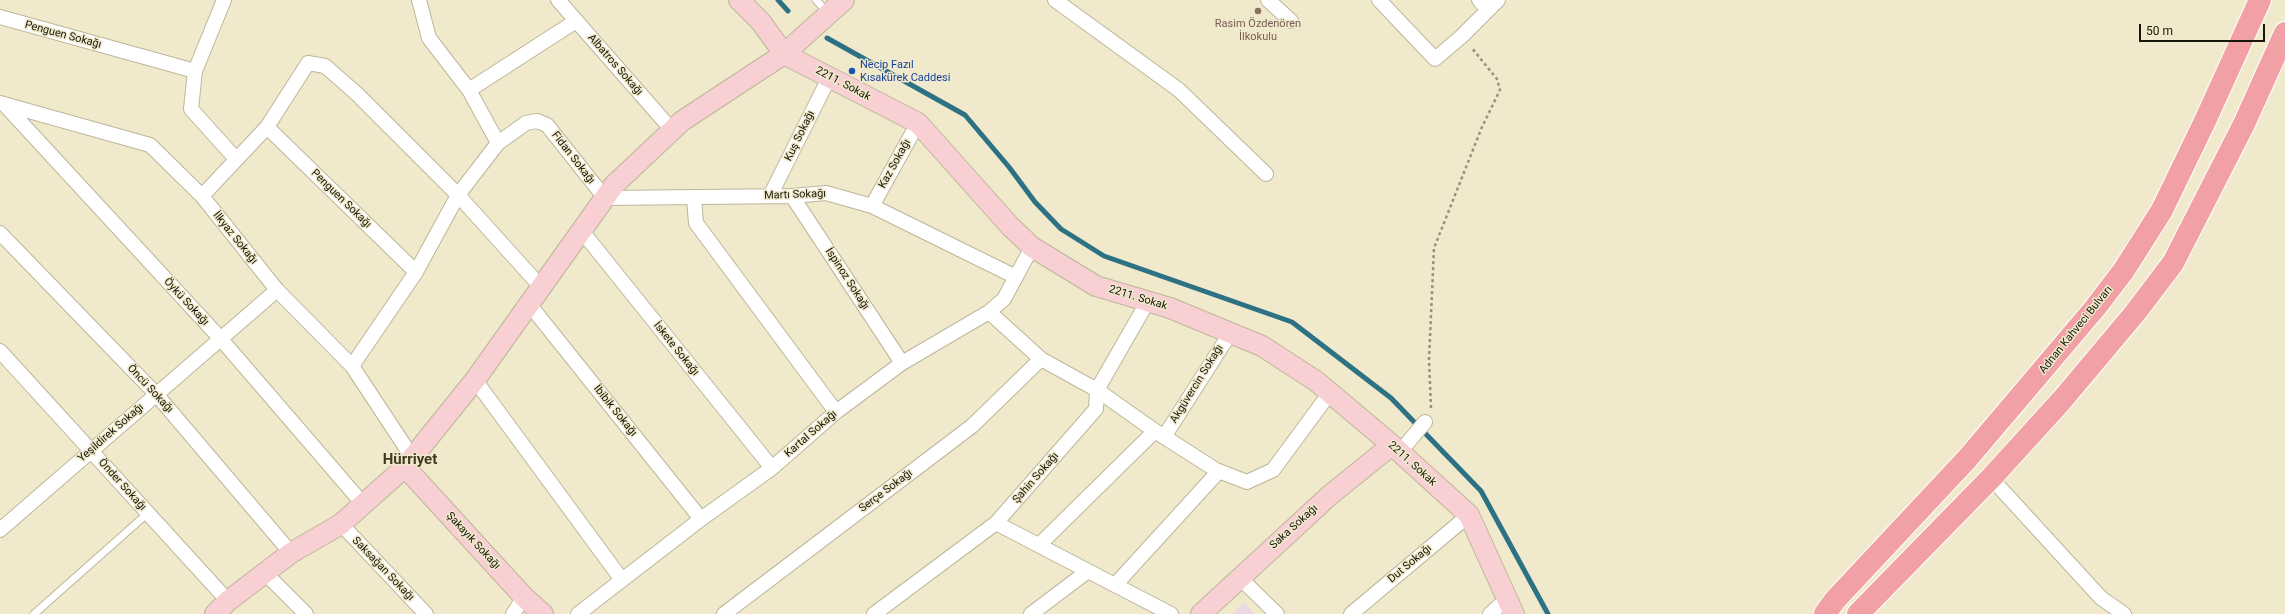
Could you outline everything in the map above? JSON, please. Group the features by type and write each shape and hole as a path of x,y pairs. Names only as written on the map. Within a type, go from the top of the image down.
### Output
{"main road":[{"name":"Adnan Kahveci Bulvarı","path":"1825,614 1835,600 1967,459 2095,308 2144,240 2162,210 2205,121 2260,0"},
{"path":"1858,614 1991,478 2098,359 2173,263 2244,124 2285,32"},
{"path":"1967,459 1991,478"}],"street":[{"path":"224,0 195,71 191,109 236,159"},
{"path":"419,0 429,38 469,90 498,143"},
{"name":"Albatros Sokağı","path":"558,0 672,130"},
{"name":"2211. Sokak","path":"739,0 761,22 784,54 830,76 856,92 918,123 1010,226 1032,247 1096,286 1148,301 1231,332 1262,346 1316,381 1329,394 1401,446 1469,515 1511,606"},
{"path":"221,607 291,553 341,524 409,462 475,380 614,185 682,120 784,54 822,7 844,0"},
{"path":"1055,0 1179,90 1266,174"},
{"path":"1268,0 1291,21"},
{"path":"1379,0 1435,59 1462,36 1484,5 1498,0"},
{"name":"Penguen Sokağı","path":"0,17 195,71"},
{"path":"469,90 576,21"},
{"path":"202,196 267,127 308,64 325,66 356,93 458,195 541,287"},
{"name":"Kuş Sokağı","path":"770,196 830,76"},
{"name":"İlkyaz Sokağı","path":"2,103 150,145 202,196 277,290 352,366 409,462"},
{"name":"Öykü Sokağı","path":"2,103 220,338 363,504"},
{"name":"Fidan Sokağı","path":"352,366 416,272 458,195 498,143 526,123 537,121 547,124 604,198"},
{"name":"Kaz Sokağı","path":"872,206 918,123"},
{"name":"Penguen Sokağı","path":"267,127 416,272"},
{"name":"Martı Sokağı","path":"604,198 792,196 826,193 872,206 1016,277"},
{"name":"İspinoz Sokağı","path":"792,196 902,363"},
{"path":"694,198 696,223 836,412"},
{"name":"İskete Sokağı","path":"581,230 772,468"},
{"name":"Öncü Sokağı","path":"0,233 156,394 291,553"},
{"name":"Kartal Sokağı","path":"578,614 701,519 772,468 836,412 902,363 989,312 1004,299 1032,247"},
{"name":"Yeşildirek Sokağı","path":"0,530 277,290"},
{"name":"Şahin Sokağı","path":"874,614 996,523 1096,409 1097,390 1148,301"},
{"name":"İbibik Sokağı","path":"529,304 701,519"},
{"path":"989,312 1040,359 1097,390 1159,434 1219,471 1247,482 1273,470 1329,394"},
{"name":"Akgüvercin Sokağı","path":"1039,545 1159,434 1231,332"},
{"name":"Önder Sokağı","path":"0,351 148,513 221,607"},
{"name":"Serçe Sokağı","path":"724,614 972,426 1040,359"},
{"path":"475,380 622,580"},
{"path":"1401,446 1425,422"},
{"name":"Saka Sokağı","path":"1201,614 1239,576 1401,446"},
{"name":"Şakayık Sokağı","path":"409,462 524,597 543,614"},
{"path":"1115,585 1219,471"},
{"path":"1991,478 2101,598 2124,614"},
{"name":"Dut Sokağı","path":"1351,614 1469,515"},
{"path":"996,523 1171,614"},
{"name":"Saksağan Sokağı","path":"341,524 426,614"},
{"path":"1031,614 1088,571"},
{"path":"265,573 306,614"},
{"path":"1239,576 1277,614"},
{"path":"513,614 524,597"},
{"path":"1490,614 1511,606"}],"lane":[{"path":"34,614 148,513"}],"path":[{"path":"1425,422 1431,411 1429,360 1434,248 1482,127 1500,90 1497,79 1462,36"}],"shaded area":[{"path":"1245,603 1254,614 1232,614"}],"waterway":[{"path":"778,0 788,11"},
{"path":"827,38 965,115 1009,167 1035,202 1061,229 1104,256 1292,322 1391,398 1481,491 1548,614"}],"place":[{"name":"Rasim Özdenören İlkokulu","path":"1258,11"},
{"name":"Necip Fazıl Kısakürek Caddesi","path":"852,71"}],"district":[{"name":"Hürriyet","path":"410,460"}]}
